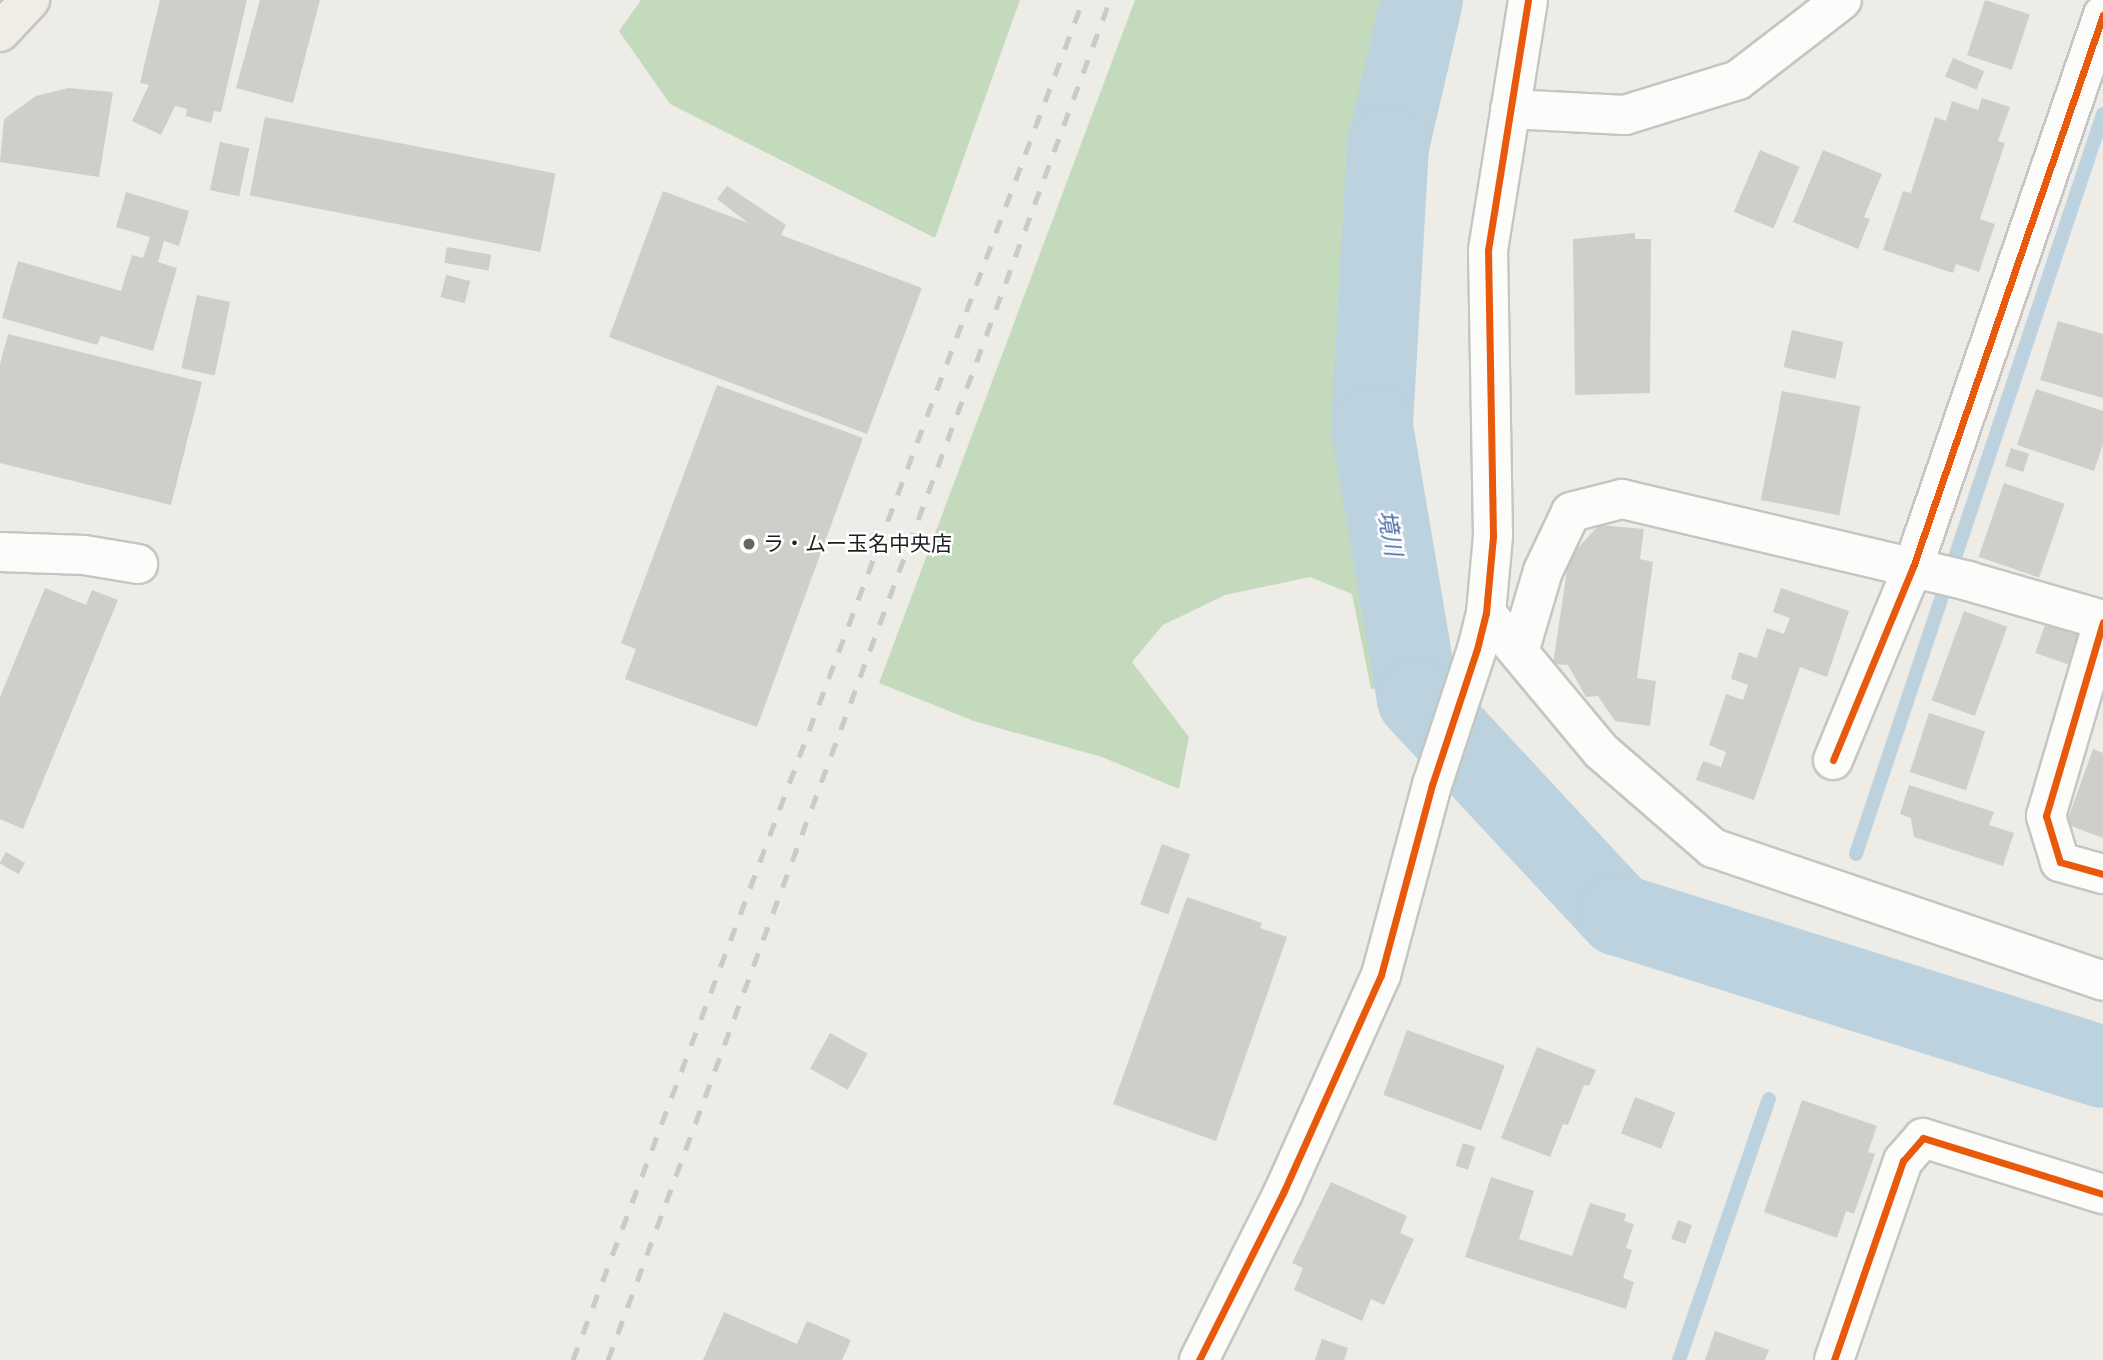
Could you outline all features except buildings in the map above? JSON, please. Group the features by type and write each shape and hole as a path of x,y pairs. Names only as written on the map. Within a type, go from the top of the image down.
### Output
{"main road":[{"path":"0,32 30,0"}],"street":[{"path":"1199,1360 1283,1193 1381,975 1432,785 1481,631 1493,536 1488,250 1528,0"},
{"path":"1510,109 1625,114 1738,80 1842,0"},
{"path":"1833,760 1921,570 2103,15"},
{"path":"1518,652 1543,571 1571,512 1622,499 1968,581 2103,621 2046,816 2060,862 2103,874"},
{"path":"0,552 84,555 138,564"},
{"path":"1481,631 1518,652 1601,751 1713,848 2103,981"},
{"path":"1834,1360 1902,1161 1923,1138 2103,1194"}],"green space":[{"path":"641,0 1020,0 935,238 670,104 619,31"},
{"path":"1135,0 1422,0 1388,146 1372,427 1418,699 1388,688 1371,689 1352,594 1310,577 1225,595 1163,625 1132,662 1189,737 1179,789 1102,757 974,721 879,683"}],"waterway":[{"name":"境川","path":"1422,0 1388,146 1372,427 1418,699 1619,915 2103,1067"},
{"path":"1856,854 2103,114"},
{"path":"1679,1360 1769,1099"}],"railway":[{"path":"573,1360 1083,0"},
{"path":"608,1360 1110,0"}],"cycle path":[{"path":"1199,1360 1283,1193 1381,975 1432,785 1477,649 1486,613 1493,536 1488,250 1528,0"},
{"path":"1833,760 1913,567 2103,15"},
{"path":"2103,622 2046,816 2060,862 2103,874"},
{"path":"1834,1360 1903,1161 1923,1138 2103,1194"}],"place":[{"name":"ラ・ムー玉名中央店","path":"749,544"}]}
